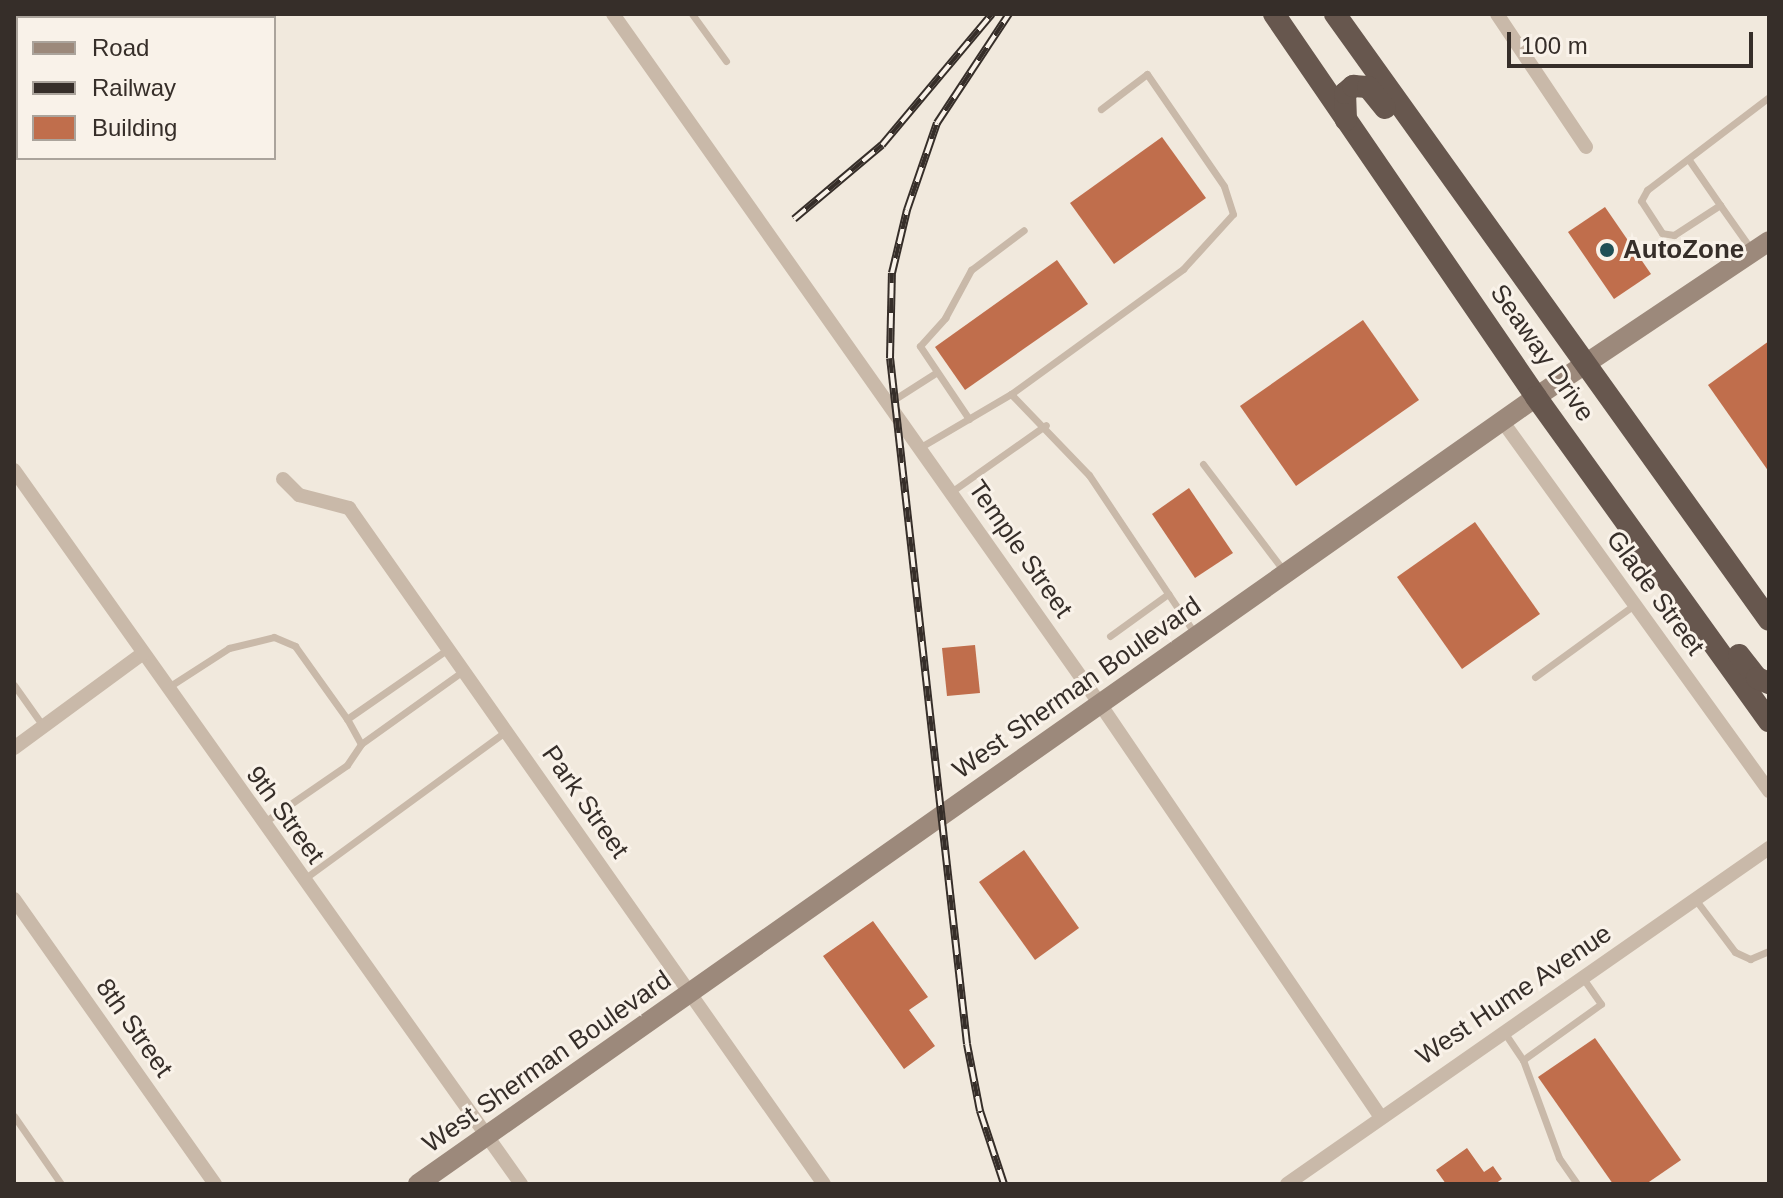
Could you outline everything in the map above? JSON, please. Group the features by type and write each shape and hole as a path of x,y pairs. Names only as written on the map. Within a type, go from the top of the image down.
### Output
{"highway":[{"name":"Seaway Drive","path":"1274,14 1536,397 1553,416 1769,721"},
{"name":"Seaway Drive","path":"1335,14 1769,620"},
{"path":"1346,120 1345,93 1353,86 1368,87 1534,314 1564,332"},
{"path":"1553,416 1585,440 1750,670 1769,683"}],"main road":[{"name":"West Sherman Boulevard","path":"418,1184 1536,397 1588,365 1761,246"}],"street":[{"name":"Temple Street","path":"613,14 1100,704 1380,1116"},
{"path":"1497,14 1586,147"},
{"name":"Glade Street","path":"1503,422 1769,791"},
{"name":"9th Street","path":"14,470 166,689 521,1184"},
{"name":"Park Street","path":"283,479 299,495 349,508 824,1184"},
{"path":"14,748 142,654"},
{"name":"West Hume Avenue","path":"1287,1184 1380,1116 1769,848"},
{"name":"8th Street","path":"14,899 208,1182"}],"lane":[{"path":"692,14 726,61"},
{"path":"919,448 1011,394 1183,269 1233,214 1224,186 1147,74 1101,109"},
{"path":"1720,205 1674,235 1662,233 1641,201 1647,190 1769,97"},
{"path":"1689,160 1720,205 1761,246"},
{"path":"969,419 920,346 945,318 971,270 1024,230"},
{"path":"887,404 937,372"},
{"path":"1011,394 1046,425 1089,475 1196,636"},
{"path":"951,492 1046,425"},
{"path":"1203,464 1285,573"},
{"path":"1110,636 1168,594"},
{"path":"1535,677 1634,605"},
{"path":"166,689 229,648 274,637 295,646 361,744"},
{"path":"347,719 448,649"},
{"path":"262,824 347,765 361,744 463,671"},
{"path":"14,685 43,727"},
{"path":"303,880 506,731"},
{"path":"1695,899 1735,952 1750,959 1769,951"},
{"path":"1523,1060 1601,1004 1583,978"},
{"path":"1503,1032 1523,1060 1559,1158 1577,1184"},
{"path":"14,1116 61,1184"}],"building":[{"path":"1162,137 1206,198 1114,264 1070,203"},
{"name":"AutoZone","path":"1605,207 1651,274 1614,299 1568,232"},
{"path":"1057,260 1088,304 965,390 935,347"},
{"path":"1363,320 1419,400 1296,486 1240,406"},
{"path":"1769,341 1769,472 1708,385"},
{"path":"1189,488 1233,553 1195,578 1152,514"},
{"path":"1475,522 1540,614 1462,669 1397,577"},
{"path":"975,645 980,693 947,696 942,648"},
{"path":"1024,850 1079,928 1035,960 979,882"},
{"path":"873,921 928,997 909,1010 935,1046 904,1069 823,956"},
{"path":"1595,1038 1681,1160 1646,1184 1613,1184 1538,1077"},
{"path":"1467,1148 1484,1172 1493,1166 1502,1179 1495,1184 1446,1184 1436,1170"}],"railway":[{"path":"794,219 882,145 992,14"},
{"path":"1004,1184 980,1111 967,1044 890,358 892,273 907,210 937,123 1009,14"}],"place":[{"name":"AutoZone","path":"1607,250"}]}
